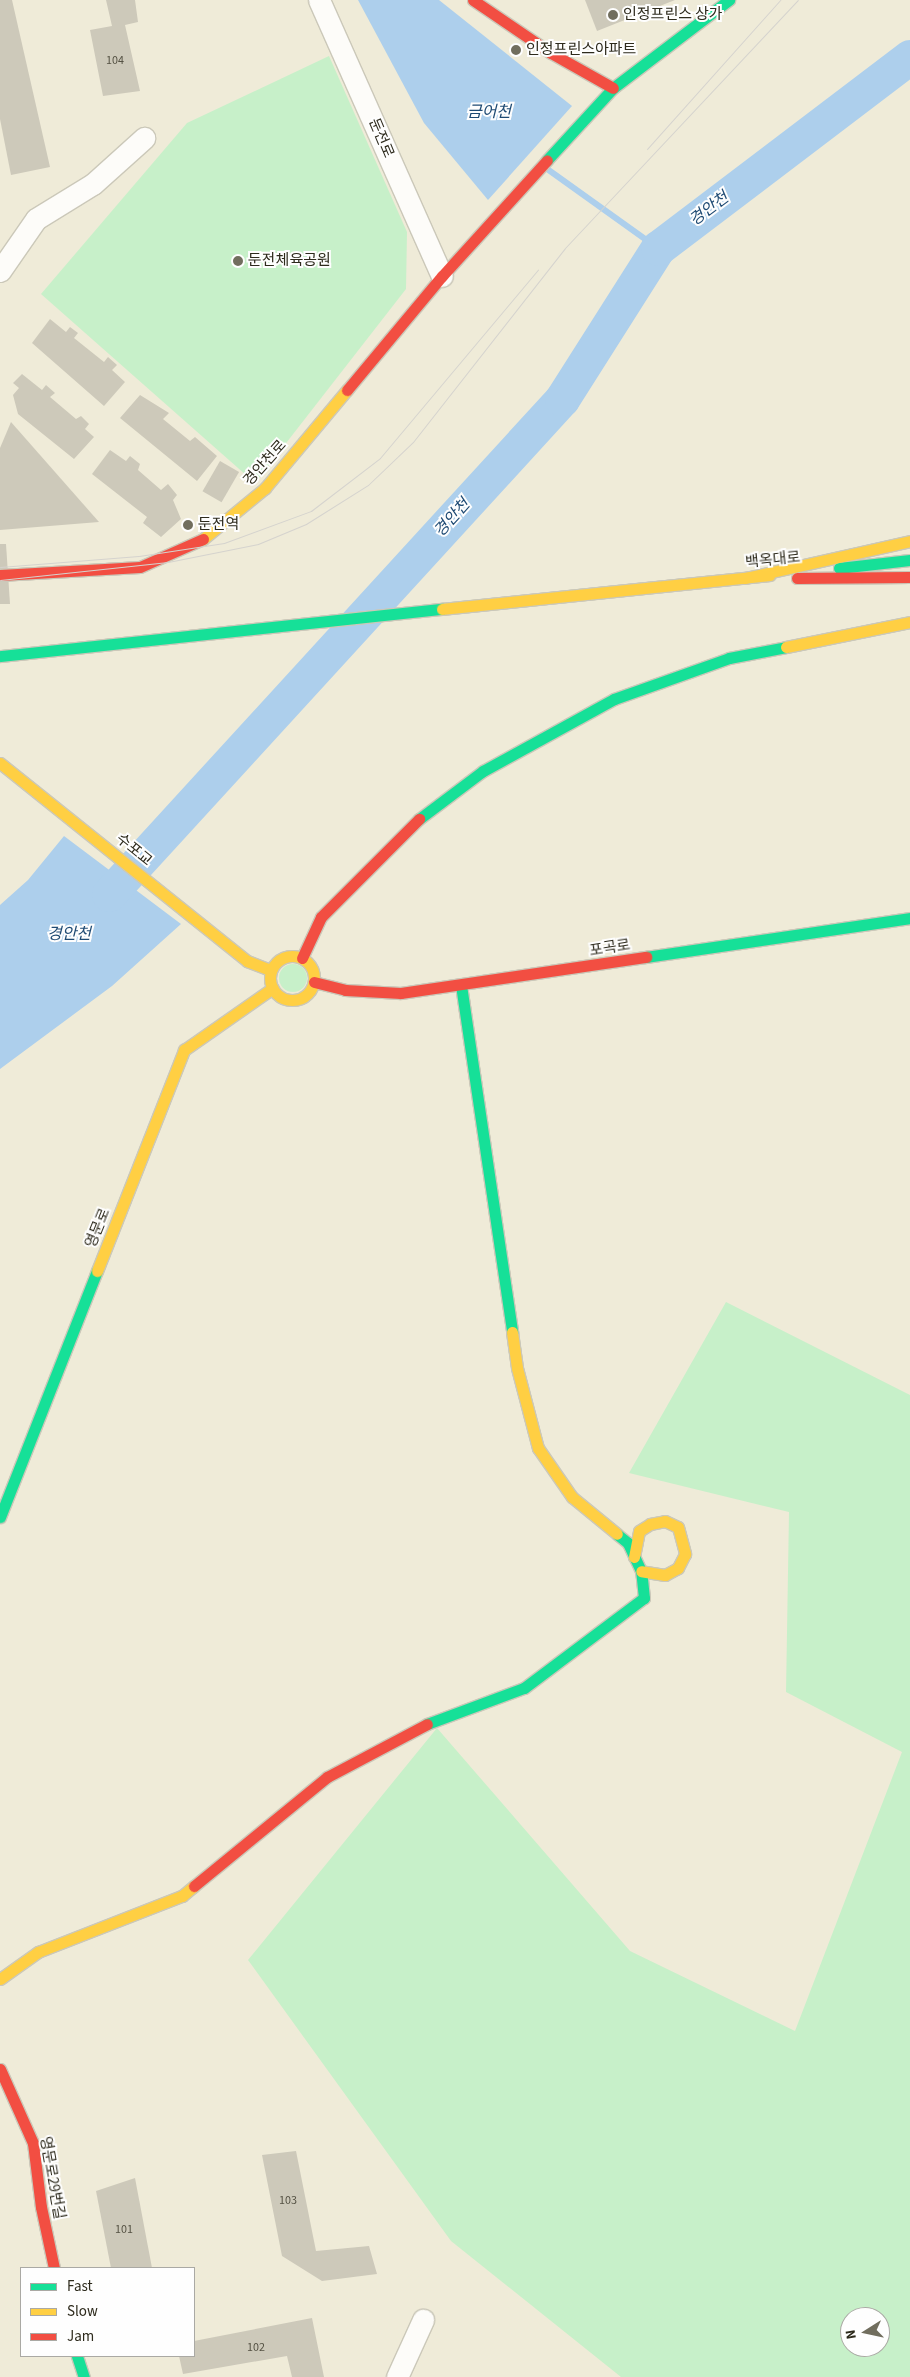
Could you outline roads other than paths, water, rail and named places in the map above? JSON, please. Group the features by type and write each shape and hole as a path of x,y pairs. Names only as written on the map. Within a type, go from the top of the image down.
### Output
{"main road":[{"path":"473,0 551,53 613,88 729,0"},
{"name":"경안천로","path":"0,576 140,567 178,553 209,536 265,488 442,276 613,88"},
{"path":"745,578 910,541"},
{"name":"백옥대로","path":"0,656 638,587 745,578 910,560"},
{"path":"745,578 910,577"},
{"path":"302,958 321,917 327,910 406,829 483,771 614,699 729,658 910,622"},
{"name":"수포교","path":"0,763 248,961 272,970"},
{"name":"포곡로","path":"314,982 345,990 401,993 910,918"},
{"path":"281,958 302,958 314,970 314,982 310,992 296,1000 281,997 273,988 272,970 281,958"},
{"path":"0,1979 38,1952 182,1896 327,1777 419,1727 524,1688 644,1598 641,1571 628,1543 572,1497 538,1448 517,1368 461,985"},
{"name":"영문로","path":"0,1517 184,1050 273,988"},
{"path":"634,1558 639,1531 650,1524 666,1521 678,1527 685,1554 678,1568 665,1575 641,1571"},
{"name":"영문로29번길","path":"0,2069 33,2143 41,2207 54,2267"},
{"path":"77,2357 84,2377"}],"street":[{"name":"둔전로","path":"319,0 442,276"},
{"path":"0,271 36,219 94,184 144,138"},
{"path":"397,2377 423,2320"}],"water":[{"name":"금어천","path":"358,0 439,0 572,106 488,200 424,123"},
{"name":"경안천","path":"64,836 181,924 112,986 0,1069 0,905 28,880"}],"waterway":[{"name":"경안천","path":"109,894 562,399 658,248 910,57"},
{"name":"금어천","path":"549,170 658,248"}],"tram line":[{"path":"647,149 780,0"},
{"path":"0,580 168,562 258,544 306,524 368,485 413,442 565,248 798,0"},
{"path":"0,567 139,556 224,543 311,511 380,458 538,270"}],"place":[{"name":"인정프린스 상가","path":"613,15"},
{"name":"인정프린스아파트","path":"516,50"},
{"name":"둔전체육공원","path":"238,261"},
{"name":"둔전역","path":"188,525"}]}
